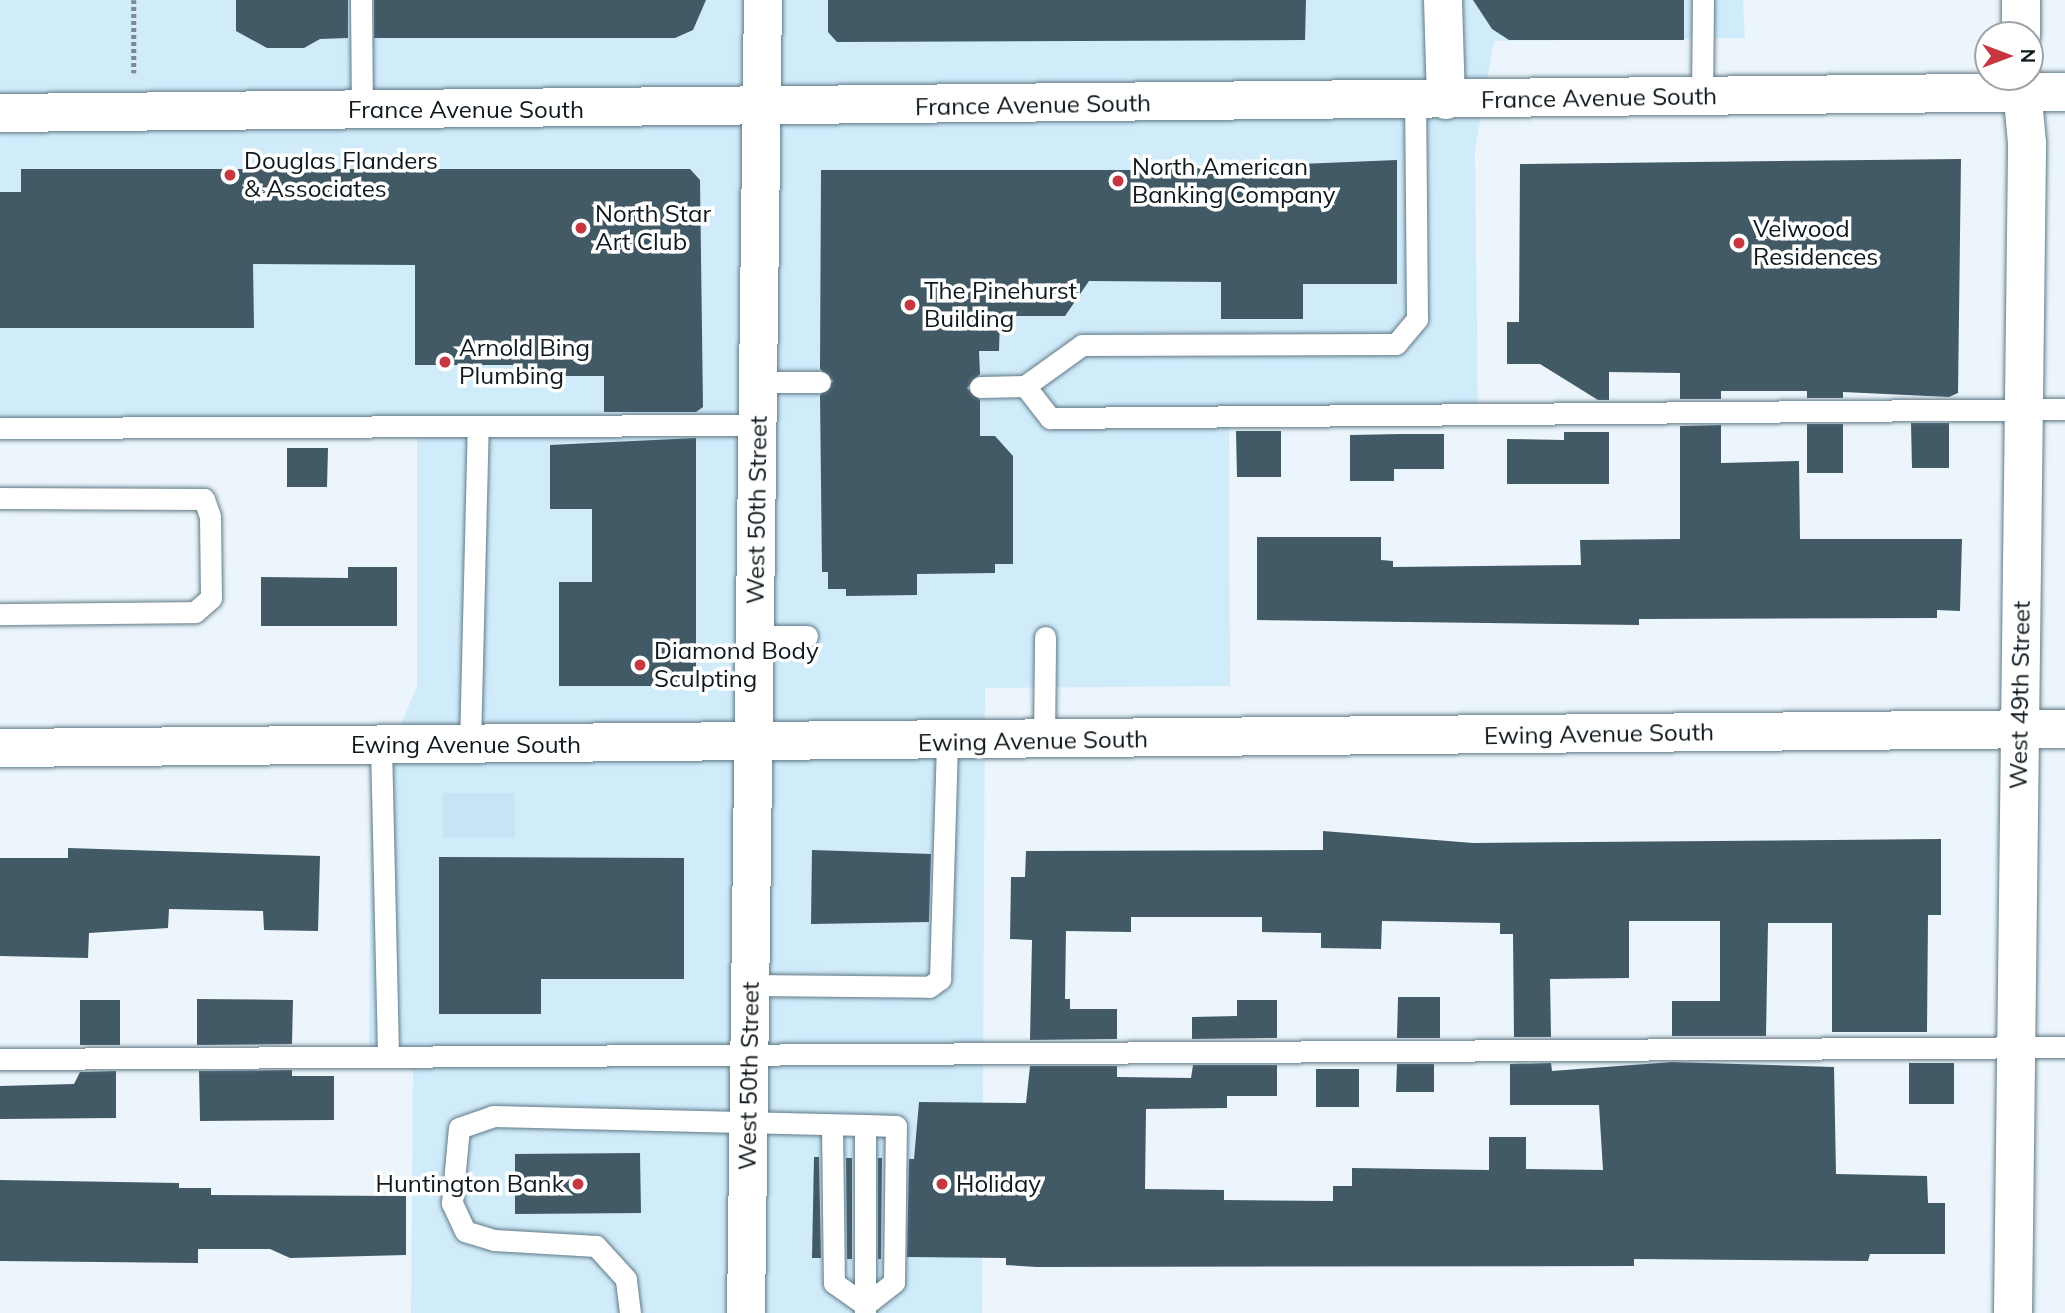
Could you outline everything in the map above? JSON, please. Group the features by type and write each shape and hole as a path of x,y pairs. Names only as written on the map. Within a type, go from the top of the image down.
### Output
{"street":[{"name":"West 50th Street","path":"746,1313 764,0"},
{"path":"1430,100 1443,0"},
{"path":"2021,0 2021,21"},
{"name":"France Avenue South","path":"0,114 1430,100 1702,96 1974,87"},
{"name":"France Avenue South","path":"2044,89 2065,92"},
{"name":"West 49th Street","path":"2013,1313 2027,143 2022,91"},
{"name":"Ewing Avenue South","path":"0,748 752,744 2065,729"}],"lane":[{"path":"361,0 362,110"},
{"path":"1702,96 1703,0"},
{"path":"981,387 1025,386 1082,345 1396,344 1417,319 1430,100"},
{"path":"760,382 820,382"},
{"path":"1025,386 1050,418 2065,410"},
{"path":"0,428 759,425"},
{"path":"470,745 478,427"},
{"path":"0,498 198,496 210,516 211,598 195,612 0,614"},
{"path":"754,636 807,636"},
{"path":"1044,741 1045,637"},
{"path":"751,985 929,987 940,979 947,742"},
{"path":"381,746 388,1057"},
{"path":"0,1059 2065,1047"},
{"path":"630,1313 626,1279 596,1246 494,1240 466,1231 452,1203 451,1174 459,1128 493,1116 895,1126 894,1282 865,1309"},
{"path":"832,1125 834,1283 865,1309"},
{"path":"865,1125 865,1309"}],"path":[{"path":"134,0 134,112"}],"shaded area":[{"path":"0,0 1743,0 1745,38 1494,41 1475,150 1478,420 1229,421 1230,686 985,688 982,1313 411,1313 413,1071 369,1052 371,796 417,686 417,435 0,424"},
{"path":"443,793 514,793 515,838 443,838"}],"building":[{"path":"236,0 348,0 348,38 320,39 304,48 267,48 236,31"},
{"path":"374,0 706,0 693,30 675,38 374,38"},
{"path":"828,0 1306,0 1305,40 837,42 828,32"},
{"path":"1473,0 1684,0 1684,40 1509,40 1492,29"},
{"name":"Velwood Residences","path":"1961,159 1958,393 1949,397 1843,392 1843,398 1807,398 1807,391 1721,391 1721,399 1680,399 1680,373 1609,372 1609,400 1598,400 1540,364 1507,364 1507,322 1519,322 1520,164"},
{"name":"The Pinehurst Building","path":"1397,160 1397,284 1303,284 1303,319 1221,319 1221,282 1089,281 1065,316 1000,316 999,351 979,351 980,374 967,388 980,400 980,436 995,436 1013,456 1013,564 995,564 995,573 917,574 917,595 846,596 846,589 828,589 828,572 822,572 820,395 833,381 820,369 821,170 1154,170"},
{"path":"21,169 690,169 700,180 703,407 696,412 604,412 604,376 518,376 518,365 415,365 415,265 253,264 254,328 0,328 0,192 21,192"},
{"path":"1911,423 1949,423 1949,468 1912,468"},
{"path":"1807,424 1843,424 1843,473 1807,473"},
{"path":"1721,425 1721,463 1799,461 1800,539 1962,539 1960,611 1937,610 1937,618 1639,619 1639,625 1257,620 1257,537 1381,537 1381,560 1393,561 1393,567 1581,565 1580,540 1680,539 1680,426"},
{"path":"1236,431 1281,431 1281,477 1237,477"},
{"path":"1564,432 1609,432 1609,484 1507,484 1507,439 1564,440"},
{"path":"1444,434 1444,469 1394,469 1394,481 1350,481 1350,435"},
{"path":"696,438 696,686 559,686 559,582 592,582 592,509 550,509 550,445"},
{"path":"287,448 328,448 327,487 287,487"},
{"path":"348,567 397,567 397,626 261,626 261,577 348,578"},
{"path":"1323,831 1473,843 1941,839 1941,915 1928,915 1927,1032 1832,1032 1832,923 1768,923 1766,1036 1672,1036 1672,1001 1720,1001 1720,921 1629,921 1629,978 1550,979 1551,1037 1514,1037 1513,934 1500,934 1500,923 1382,921 1381,949 1321,948 1321,933 1262,932 1262,917 1131,917 1131,932 1066,931 1065,999 1070,999 1070,1009 1117,1009 1117,1039 1030,1040 1032,940 1010,939 1011,877 1025,877 1026,851 1323,850"},
{"path":"68,848 320,856 318,931 264,930 263,911 169,909 168,928 89,933 88,958 0,956 0,858 68,858"},
{"path":"812,850 931,854 929,922 811,924"},
{"path":"439,857 684,858 684,979 541,979 541,1014 439,1014"},
{"path":"1398,997 1440,997 1440,1038 1397,1038"},
{"path":"197,999 293,1000 292,1044 197,1045"},
{"path":"80,1000 120,1000 120,1045 80,1045"},
{"path":"1237,1000 1277,1000 1277,1038 1192,1039 1192,1017 1237,1016"},
{"path":"1672,1062 1834,1067 1836,1174 1927,1176 1928,1203 1945,1203 1945,1254 1870,1254 1868,1261 1634,1259 1634,1266 1037,1267 1006,1265 1006,1258 907,1257 909,1159 914,1159 919,1102 1026,1103 1030,1066 1117,1066 1117,1077 1191,1078 1193,1065 1277,1065 1277,1096 1227,1096 1227,1108 1146,1109 1145,1189 1224,1190 1224,1200 1333,1201 1333,1186 1352,1186 1352,1168 1489,1170 1489,1137 1526,1137 1526,1169 1603,1170 1599,1105 1510,1105 1510,1064 1551,1063 1552,1071"},
{"path":"1909,1063 1954,1063 1954,1104 1909,1104"},
{"path":"1397,1064 1434,1064 1434,1092 1396,1092"},
{"path":"1316,1069 1359,1069 1359,1107 1316,1107"},
{"path":"292,1070 292,1076 334,1076 334,1120 200,1121 199,1071"},
{"path":"116,1071 116,1118 0,1119 0,1086 74,1084 80,1072"},
{"name":"Huntington Bank","path":"640,1153 641,1213 515,1214 515,1154"},
{"path":"814,1157 819,1157 821,1258 812,1258"},
{"path":"846,1158 852,1158 852,1259 847,1259"},
{"path":"878,1158 882,1158 881,1259 878,1259"},
{"path":"0,1180 179,1183 179,1188 211,1188 211,1195 406,1196 406,1255 290,1258 270,1249 198,1249 198,1263 0,1261"}],"place":[{"name":"Douglas Flanders & Associates","path":"230,175"},
{"name":"North American Banking Company","path":"1118,181"},
{"name":"North Star Art Club","path":"581,228"},
{"name":"Velwood Residences","path":"1739,243"},
{"name":"The Pinehurst Building","path":"910,305"},
{"name":"Arnold Bing Plumbing","path":"445,362"},
{"name":"Diamond Body Sculpting","path":"640,665"},
{"name":"Huntington Bank","path":"578,1184"},
{"name":"Holiday","path":"942,1184"}]}
